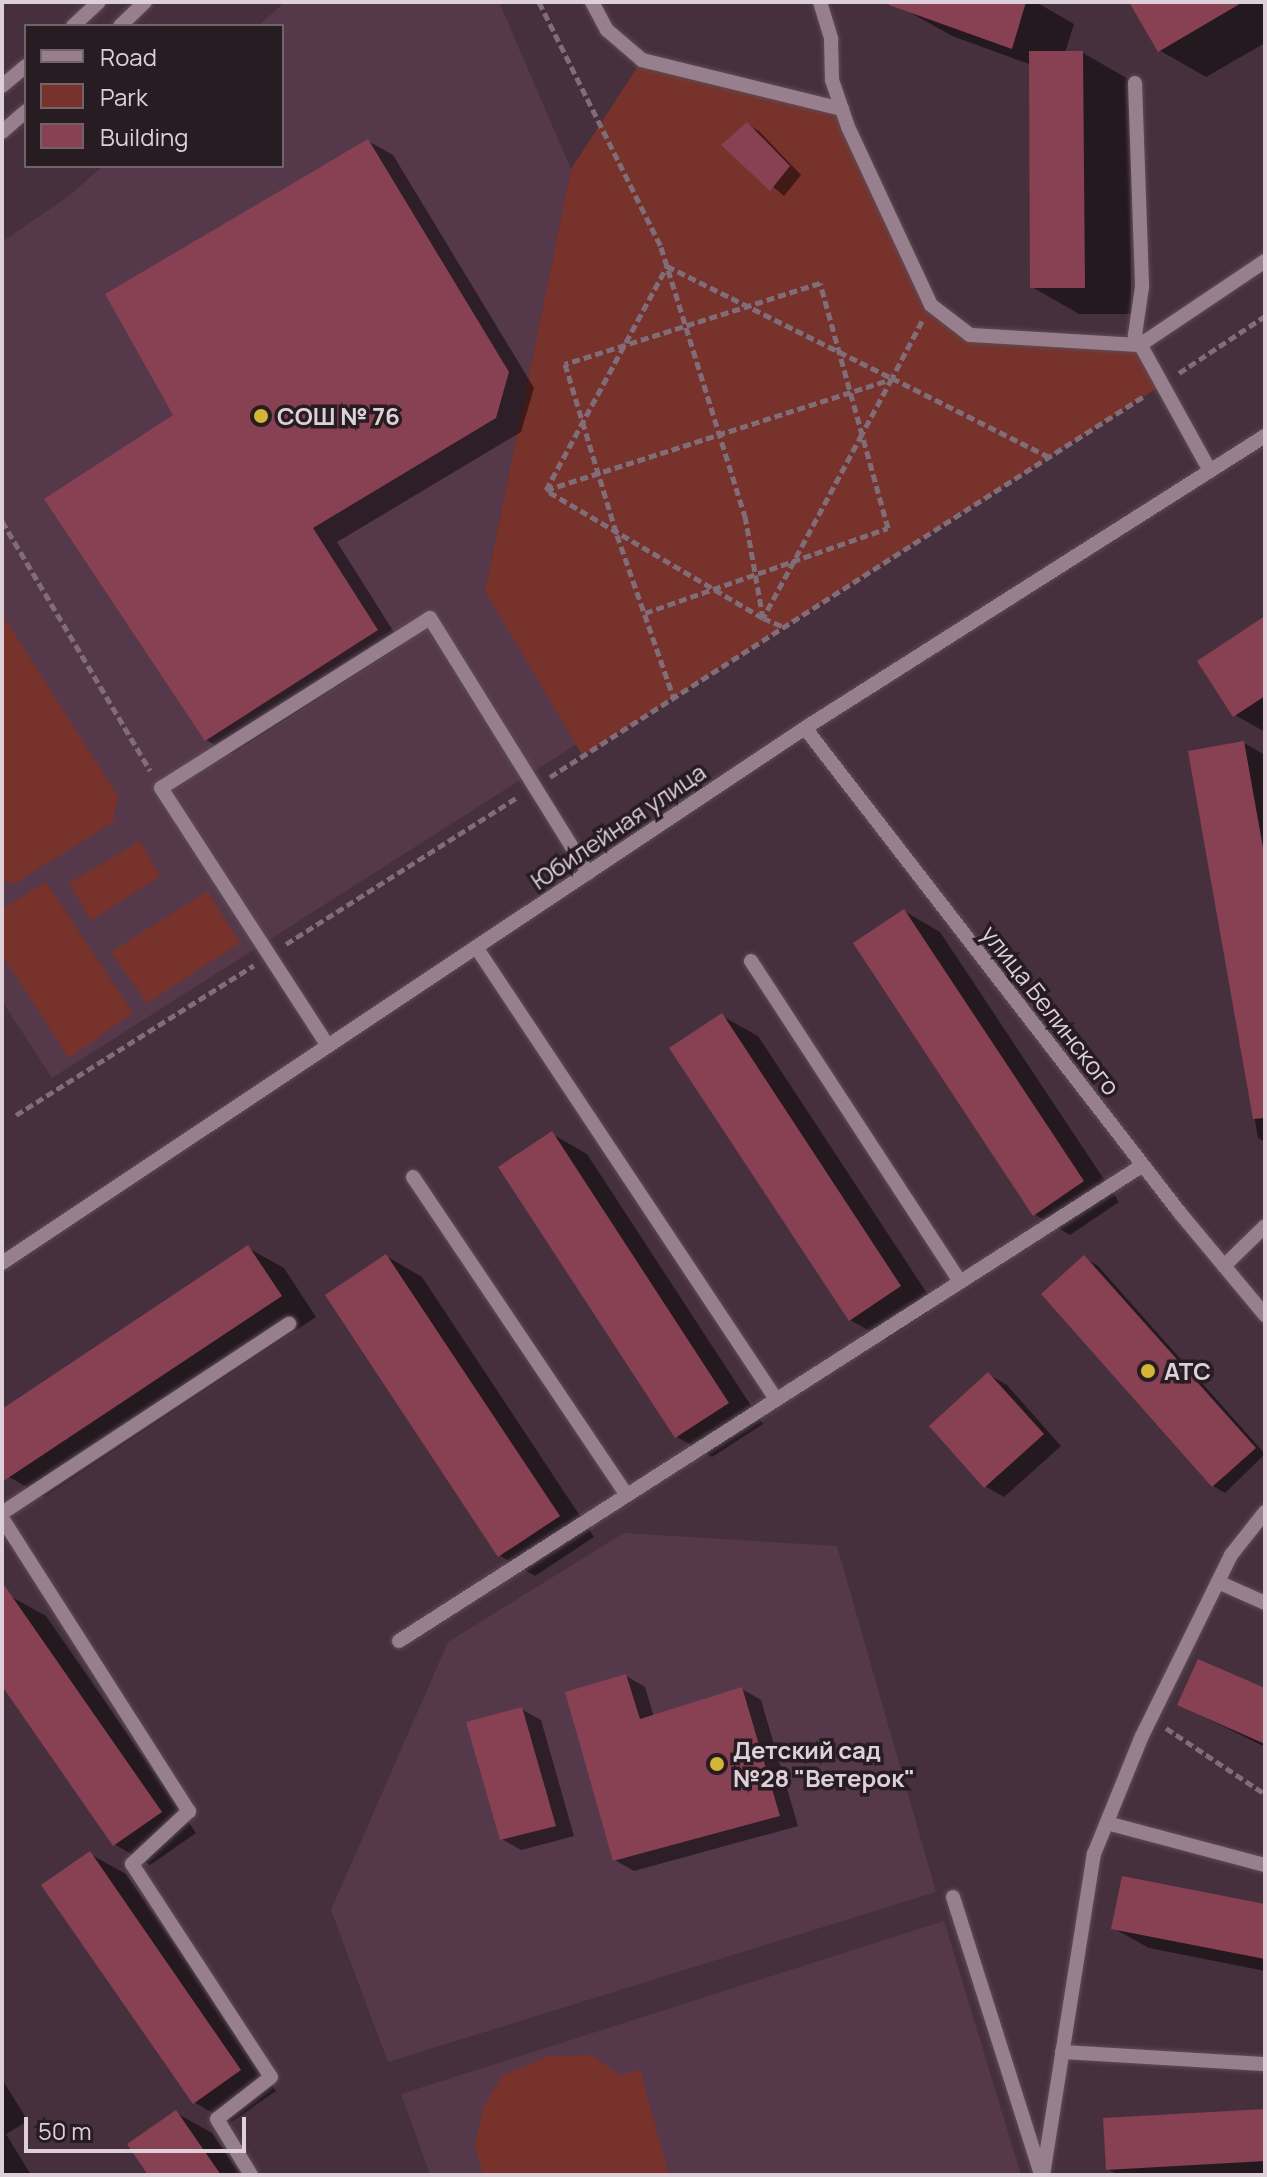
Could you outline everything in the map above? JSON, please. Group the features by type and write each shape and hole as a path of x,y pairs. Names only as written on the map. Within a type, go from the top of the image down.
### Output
{"street":[{"path":"75,24 99,2"},
{"path":"122,24 145,2"},
{"path":"592,2 607,30 642,60 842,109"},
{"path":"820,2 831,39 832,80 842,109 931,305 970,335 1140,345 1265,261"},
{"path":"2,86 24,68"},
{"path":"1135,83 1142,287 1135,335 1210,471"},
{"path":"2,132 24,113"},
{"name":"Юбилейная улица","path":"2,1263 805,728 1265,436"},
{"path":"328,1046 161,788 430,618 588,873"},
{"name":"улица Белинского","path":"805,728 1143,1165 1265,1315"},
{"path":"476,947 776,1399"},
{"path":"751,961 960,1282"},
{"path":"399,1641 1143,1165"},
{"path":"413,1177 627,1495"},
{"path":"1224,1266 1265,1226"},
{"path":"251,2175 217,2119 271,2077 132,1864 189,1811 2,1516 289,1324"},
{"path":"1042,2175 1094,1854 1152,1718 1231,1555 1265,1512"},
{"path":"1218,1582 1265,1603"},
{"path":"1107,1823 1265,1865"},
{"path":"953,1897 1042,2175"},
{"path":"1062,2052 1265,2064"}],"path":[{"path":"539,2 667,266 745,516 763,618"},
{"path":"667,266 1050,457"},
{"path":"546,490 667,266"},
{"path":"645,613 888,528 820,283 565,364 617,535 674,699"},
{"path":"763,618 931,305"},
{"path":"16,1115 674,699 1265,316"},
{"path":"546,490 892,378"},
{"path":"546,490 617,535 784,627"},
{"path":"2,521 161,788"},
{"path":"1152,1718 1265,1794"}],"shaded area":[{"name":"СОШ № 76","path":"285,2 499,2 571,169 485,591 580,742 52,1078 2,1001 2,242 70,195 101,168 284,168 284,24 260,24"},
{"path":"624,1533 837,1546 936,1892 388,2062 331,1910 448,1642"},
{"path":"944,1921 1021,2175 430,2175 401,2094"}],"green space":[{"path":"642,60 842,109 931,305 971,335 1140,345 1162,385 583,756 485,591 571,169"},
{"path":"2,614 118,796 113,822 16,883 2,882"},
{"path":"140,841 160,876 91,921 69,883"},
{"path":"46,882 133,1013 69,1058 2,955 2,909"},
{"path":"207,891 240,943 147,1003 111,952"},
{"path":"591,2055 619,2075 640,2070 669,2175 483,2175 475,2147 483,2107 503,2075 549,2056"}],"building":[{"path":"889,2 1026,2 1012,49 889,5"},
{"path":"1129,2 1243,2 1158,52"},
{"path":"1029,51 1083,51 1085,288 1030,288"},
{"path":"747,122 790,166 770,191 721,145"},
{"path":"368,139 509,372 496,418 313,528 378,630 205,741 44,499 173,415 105,294"},
{"path":"1265,616 1265,696 1233,717 1197,661"},
{"path":"1244,741 1265,859 1265,1118 1253,1119 1188,751"},
{"path":"904,909 1084,1181 1033,1216 853,943"},
{"path":"722,1013 901,1286 849,1321 669,1048"},
{"path":"552,1131 729,1403 675,1438 498,1167"},
{"path":"248,1245 282,1296 2,1482 2,1409"},
{"path":"386,1254 560,1516 498,1557 325,1295"},
{"name":"АТС","path":"1084,1255 1256,1448 1212,1487 1041,1294"},
{"path":"988,1372 1044,1434 984,1488 929,1426"},
{"path":"2,1582 162,1812 113,1846 2,1686"},
{"path":"1198,1659 1265,1688 1265,1744 1177,1705"},
{"name":"Детский сад №28 \"Ветерок\"","path":"626,1674 640,1719 742,1687 780,1816 613,1861 565,1692"},
{"path":"522,1707 556,1826 500,1840 466,1722"},
{"path":"90,1851 241,2070 193,2104 41,1885"},
{"path":"1122,1876 1265,1904 1265,1959 1111,1929"},
{"path":"1265,2109 1265,2161 1106,2170 1103,2118"},
{"path":"176,2110 221,2175 148,2175 127,2144"}],"place":[{"name":"СОШ № 76","path":"261,416"},
{"name":"АТС","path":"1148,1371"},
{"name":"Детский сад №28 \"Ветерок\"","path":"717,1764"}]}
